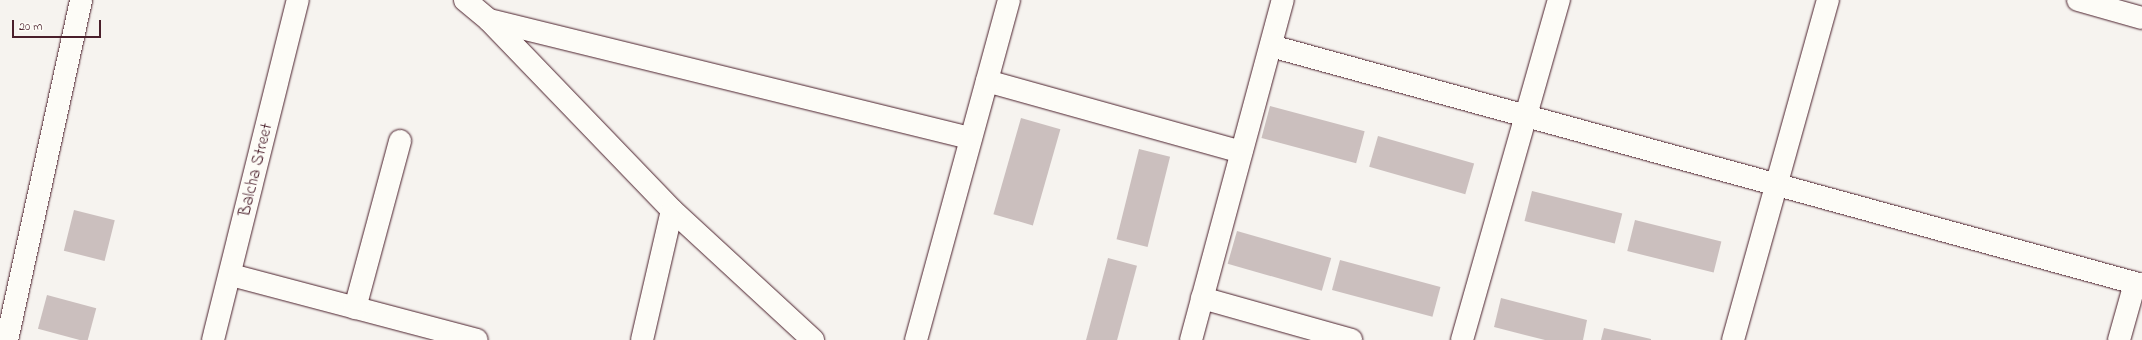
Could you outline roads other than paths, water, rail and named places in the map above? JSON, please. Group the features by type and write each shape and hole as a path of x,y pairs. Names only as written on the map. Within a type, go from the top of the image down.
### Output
{"street":[{"path":"7,340 81,0"},
{"name":"Balcha Street","path":"213,340 231,276 298,0"},
{"path":"464,0 489,20 672,210 813,340"},
{"path":"916,340 1009,0"},
{"path":"1191,340 1283,0"},
{"path":"1462,340 1559,0"},
{"path":"1734,340 1828,0"},
{"path":"2078,0 2142,18"},
{"path":"489,20 971,138"},
{"path":"1271,46 1777,187 2139,284 2119,340"},
{"path":"987,81 1241,152"},
{"path":"355,308 400,142"},
{"path":"642,340 672,210"},
{"path":"231,276 477,340"},
{"path":"1202,298 1351,340"}]}
